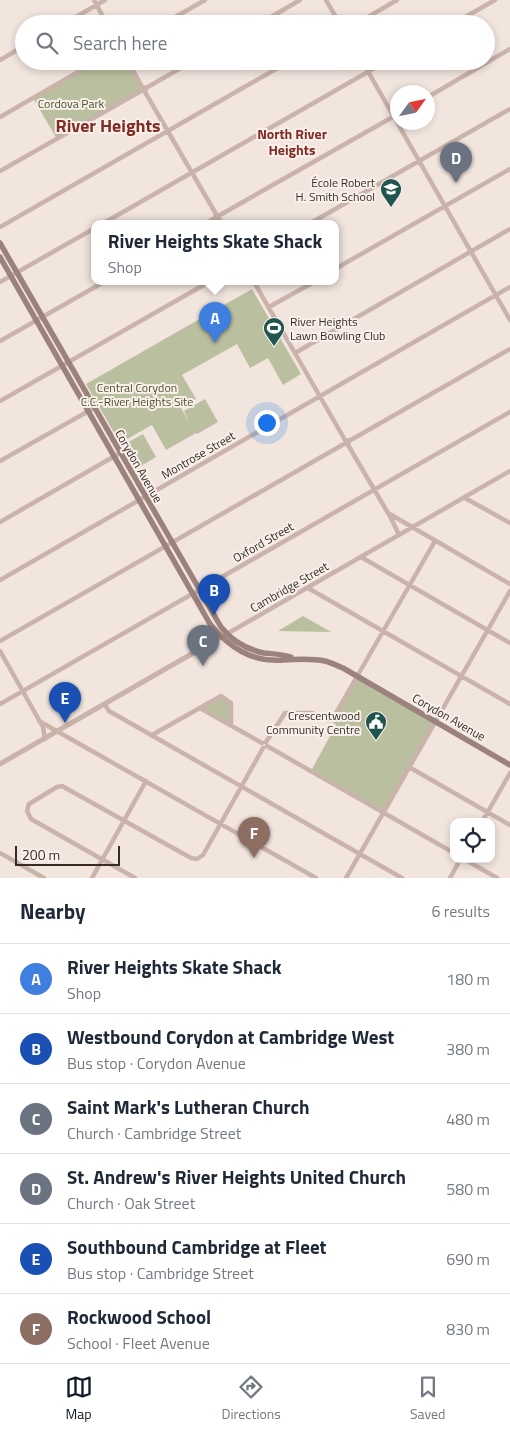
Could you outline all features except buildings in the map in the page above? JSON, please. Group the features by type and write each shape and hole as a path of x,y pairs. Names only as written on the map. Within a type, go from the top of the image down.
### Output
{"main road":[{"name":"Corydon Avenue","path":"0,243 146,496 229,645 246,654 265,659 294,658 324,661 344,668 510,765"},
{"name":"Corydon Avenue","path":"0,257 210,624 224,636"}],"street":[{"path":"77,15 95,2 105,0"},
{"path":"179,15 205,0"},
{"path":"274,15 300,0"},
{"path":"326,0 335,15"},
{"path":"371,15 397,0"},
{"path":"469,15 495,0"},
{"path":"95,2 102,15"},
{"path":"495,58 510,49"},
{"path":"0,60 15,51"},
{"path":"0,117 81,70"},
{"path":"133,70 220,220"},
{"path":"0,171 177,70"},
{"path":"0,227 274,70"},
{"path":"109,220 371,70"},
{"path":"435,92 473,70"},
{"path":"368,72 390,107"},
{"path":"316,220 510,109"},
{"path":"211,220 390,118"},
{"path":"403,130 510,320"},
{"path":"339,268 510,169"},
{"path":"295,353 510,229"},
{"path":"0,282 91,230"},
{"path":"0,341 99,285"},
{"path":"0,401 204,285"},
{"path":"256,285 388,513 399,536"},
{"path":"269,307 309,285"},
{"name":"Montrose Street","path":"0,580 510,287"},
{"path":"0,641 510,349"},
{"path":"0,462 94,408"},
{"name":"Oxford Street","path":"0,704 510,412"},
{"path":"0,522 120,452"},
{"name":"Cambridge Street","path":"0,764 510,471"},
{"path":"465,498 510,523"},
{"path":"388,513 510,584"},
{"path":"420,533 421,523"},
{"path":"135,878 31,819 28,814 28,806 40,797 62,786 194,860 201,857 284,713 312,713 330,721 435,541"},
{"path":"360,557 510,643"},
{"path":"308,588 510,704"},
{"path":"346,878 510,591"},
{"path":"0,652 43,727 45,739"},
{"path":"152,735 221,696 231,702 231,725"},
{"path":"105,704 109,711 402,878"},
{"path":"200,708 450,851"},
{"path":"39,721 316,878"},
{"path":"409,767 510,825"},
{"path":"484,818 510,773"},
{"path":"92,878 146,781"},
{"path":"0,853 44,878"},
{"path":"450,878 460,863"},
{"path":"468,863 498,878"}],"green space":[{"name":"Cordova Park","path":"81,70 133,70 144,89 57,139 33,98"},
{"name":"Central Corydon C.C.-River Heights Site","path":"252,289 301,374 283,385 268,358 250,368 237,344 182,375 196,399 181,408 189,422 184,411 205,399 218,422 166,450 152,425 120,443 86,384"},
{"path":"143,434 156,457 136,469 123,445"},
{"path":"303,616 331,632 278,631"},
{"name":"Crescentwood Community Centre","path":"357,676 435,721 383,812 311,771 336,725 331,721"},
{"path":"221,696 231,703 231,725 200,708"}],"place":[{"name":"St. Andrew's River Heights United Church","path":"456,183"},
{"name":"École Robert H. Smith School","path":"391,208"},
{"name":"River Heights Skate Shack","path":"215,343"},
{"name":"River Heights Lawn Bowling Club","path":"274,347"},
{"name":"Westbound Corydon at Cambridge West","path":"214,615"},
{"name":"Saint Mark's Lutheran Church","path":"203,666"},
{"name":"Southbound Cambridge at Fleet","path":"65,723"},
{"name":"Crescentwood Community Centre","path":"376,741"},
{"name":"Rockwood School","path":"254,858"}],"district":[{"name":"River Heights","path":"108,125"},
{"name":"North River Heights","path":"292,142"}]}
